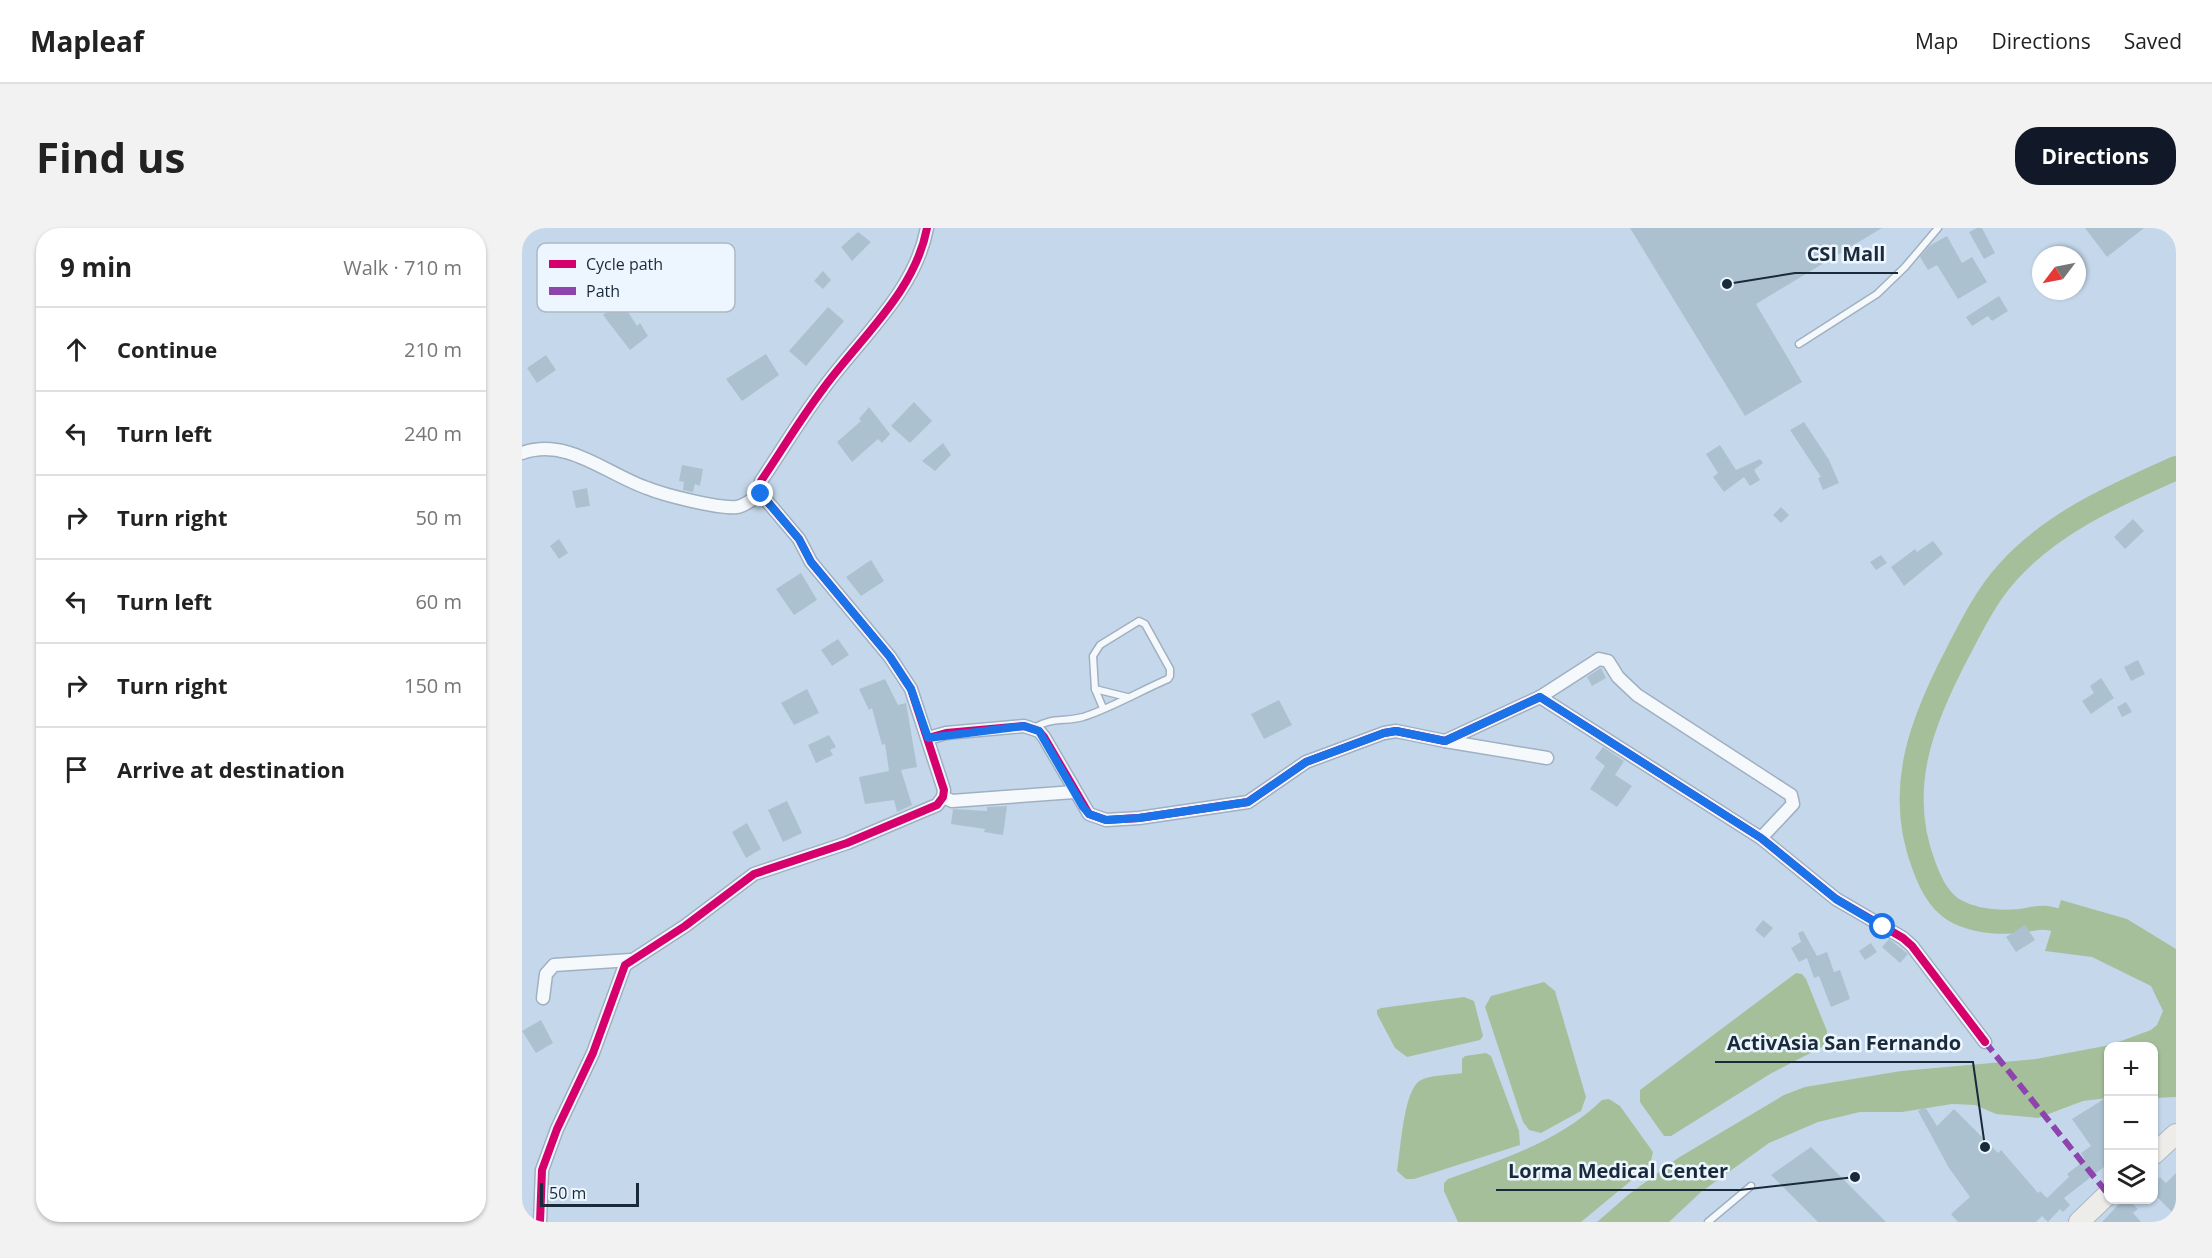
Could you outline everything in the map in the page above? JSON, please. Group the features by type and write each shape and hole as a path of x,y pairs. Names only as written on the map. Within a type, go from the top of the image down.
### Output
{"main road":[{"path":"2158,1150 2176,1134"},
{"path":"2079,1222 2104,1199"}],"street":[{"path":"540,1222 542,1170 557,1129 593,1053 622,972 631,960 685,926 754,874 847,843 937,805 943,798 944,790 911,689 890,657 817,570 799,539 761,494 761,481 822,390 912,275 922,252 927,228"},
{"path":"522,453 542,450 564,451 620,474 646,488 703,502 737,507 761,494"},
{"path":"1445,741 1540,697 1599,659 1608,661 1618,677 1637,695 1791,795 1793,804 1761,838"},
{"path":"1540,697 1761,838 1836,899 1895,932 1912,946 1985,1042"},
{"path":"928,738 970,731 1024,726 1033,728 1044,737 1074,792 1089,814 1106,820 1248,802 1306,762 1391,731 1547,758"},
{"path":"943,798 952,801 1074,792"},
{"path":"543,998 546,974 554,965 631,960"}],"lane":[{"path":"1799,345 1877,294 1905,267 1938,228"},
{"path":"1033,728 1048,720 1082,717 1103,708 1128,697 1170,676 1170,669 1145,624 1139,621 1096,649 1093,656 1095,689 1103,708"},
{"path":"1095,689 1128,697"},
{"path":"1708,1222 1751,1186"}],"shaded area":[{"path":"2061,900 2127,919 2176,949 2176,1097 2158,1098 2158,1042 2118,1042 2151,1030 2157,1025 2163,1011 2151,986 2092,957 2045,951"},
{"path":"1796,973 1802,974 1806,979 1827,1031 1826,1045 1770,1074 1671,1136 1664,1136 1640,1102 1640,1090"},
{"path":"1544,982 1555,991 1586,1097 1581,1111 1541,1133 1529,1130 1523,1122 1485,1007 1491,996"},
{"path":"1464,997 1474,1001 1483,1036 1480,1040 1407,1057 1395,1048 1377,1014 1377,1010 1381,1008"},
{"path":"2104,1046 2104,1098 2083,1101 2038,1118 1996,1114 1975,1105 1952,1104 1902,1112 1860,1112 1818,1122 1769,1143 1701,1192 1669,1222 1597,1222 1628,1195 1678,1158 1784,1095 1805,1087 1901,1071 2036,1059"},
{"path":"1486,1053 1491,1056 1519,1131 1520,1145 1414,1179 1406,1179 1397,1171 1404,1118 1415,1085 1430,1077 1462,1073 1462,1059 1465,1056"},
{"path":"1609,1099 1620,1106 1653,1152 1650,1165 1581,1222 1458,1222 1444,1191 1444,1183 1448,1179 1510,1156 1549,1138 1568,1127 1602,1100"}],"building":[{"path":"1630,228 1882,228 1756,304 1802,382 1745,416"},
{"path":"1982,228 1995,253 1984,259 1969,232"},
{"path":"2085,228 2144,228 2107,257"},
{"path":"858,232 871,242 852,261 841,247"},
{"path":"1947,236 1962,263 1972,257 1987,282 1958,299 1937,265 1928,270 1920,257 1929,246"},
{"path":"823,271 831,280 823,289 814,281"},
{"path":"1999,296 2008,311 1992,321 1988,316 1972,326 1966,317"},
{"path":"828,307 844,321 806,366 789,351"},
{"path":"607,312 628,312 637,326 640,323 648,336 630,350 603,315"},
{"path":"766,354 779,375 742,401 726,379"},
{"path":"546,355 556,370 537,383 527,368"},
{"path":"914,402 932,421 910,443 891,426"},
{"path":"869,407 890,434 882,443 878,439 852,462 837,442 861,421 859,419"},
{"path":"1804,422 1829,460 1839,483 1823,490 1818,478 1821,477 1790,430"},
{"path":"943,443 951,455 935,471 922,461"},
{"path":"1720,445 1736,470 1760,459 1763,463 1754,470 1760,480 1750,486 1744,477 1724,492 1713,477 1718,473 1706,454"},
{"path":"682,465 703,469 700,486 695,484 693,492 683,490 684,482 679,481"},
{"path":"587,488 590,506 576,508 572,491"},
{"path":"1781,507 1789,515 1781,523 1773,515"},
{"path":"2133,519 2144,531 2125,549 2114,537"},
{"path":"559,539 568,553 559,559 550,546"},
{"path":"1933,541 1943,554 1904,586 1891,567 1915,549 1917,552"},
{"path":"1881,555 1887,563 1876,570 1870,562"},
{"path":"871,560 884,581 861,596 846,577"},
{"path":"801,573 817,600 794,615 776,589"},
{"path":"838,639 849,655 832,666 821,650"},
{"path":"2138,660 2145,674 2131,681 2124,667"},
{"path":"1601,668 1606,678 1592,686 1587,677"},
{"path":"2101,678 2114,698 2091,714 2082,701 2094,693 2090,686"},
{"path":"885,679 898,705 906,703 917,767 901,770 912,805 897,812 894,800 865,804 859,777 889,771 885,744 882,745 872,708 869,710 859,689"},
{"path":"807,689 819,713 794,725 781,703"},
{"path":"1279,700 1292,725 1264,739 1251,714"},
{"path":"2126,702 2132,712 2122,717 2117,707"},
{"path":"829,735 836,747 830,750 833,755 816,763 808,745"},
{"path":"1603,747 1624,761 1615,775 1632,786 1617,807 1590,789 1605,766 1595,758"},
{"path":"787,801 802,833 783,842 768,810"},
{"path":"1007,806 1003,835 984,832 985,829 951,824 953,809 987,811 987,807"},
{"path":"747,823 761,849 746,858 732,832"},
{"path":"1763,920 1773,928 1764,938 1755,930"},
{"path":"2025,925 2035,940 2016,952 2006,937"},
{"path":"1803,931 1817,956 1827,952 1834,972 1840,970 1850,999 1831,1007 1819,976 1814,978 1807,958 1799,962 1791,948 1801,942 1798,933"},
{"path":"1889,939 1908,954 1900,963 1882,947"},
{"path":"1871,943 1877,952 1865,960 1859,951"},
{"path":"541,1020 553,1043 536,1053 522,1031"},
{"path":"2104,1099 2104,1167 2064,1198 2070,1205 2063,1212 2060,1209 2048,1222 2042,1216 2036,1222 1958,1222 1951,1214 1970,1197 1949,1168 1918,1111 1925,1107 1937,1126 1954,1109 1998,1153 2001,1150 2038,1193 2040,1191 2047,1198 2069,1177 2067,1174 2085,1160 2081,1153 2091,1146 2072,1119"},
{"path":"1811,1147 1886,1222 1818,1222 1771,1175"},
{"path":"2176,1173 2176,1216 2158,1198 2158,1179 2160,1177 2166,1183"},
{"path":"2119,1204 2133,1204 2138,1209 2133,1213 2141,1222 2102,1222"}],"waterway":[{"path":"2086,930 2047,918 2003,922 1977,919 1961,914 1943,901 1929,878 1915,837 1912,781 1917,754 1934,701 1946,676 1981,610 2007,573 2025,555 2064,524 2176,468"}],"marked path":[{"path":"1985,1042 2104,1189"}],"cycle path":[{"path":"540,1222 542,1170 557,1129 593,1053 625,965 685,926 754,874 847,843 937,805 943,797 944,790 911,689 890,657 811,562 799,539 761,494 761,481 807,411 899,294 921,251 927,228"},
{"path":"928,738 946,733 1024,726 1039,731 1089,814 1106,820 1139,818 1248,802 1306,762 1384,733 1396,731 1445,741 1540,697 1761,838 1836,899 1903,938 1912,946 1985,1042"}],"place":[{"name":"CSI Mall","path":"1727,284"},
{"name":"ActivAsia San Fernando","path":"1985,1147"},
{"name":"Lorma Medical Center","path":"1855,1177"}],"route":[{"path":"761,494 799,539 811,562 890,657 911,689 928,738 946,733 1024,726 1033,728 1044,737 1083,807 1096,818 1106,820 1139,818 1248,802 1306,762 1384,733 1396,731 1445,741 1540,697 1761,838 1836,899 1883,927"}]}
